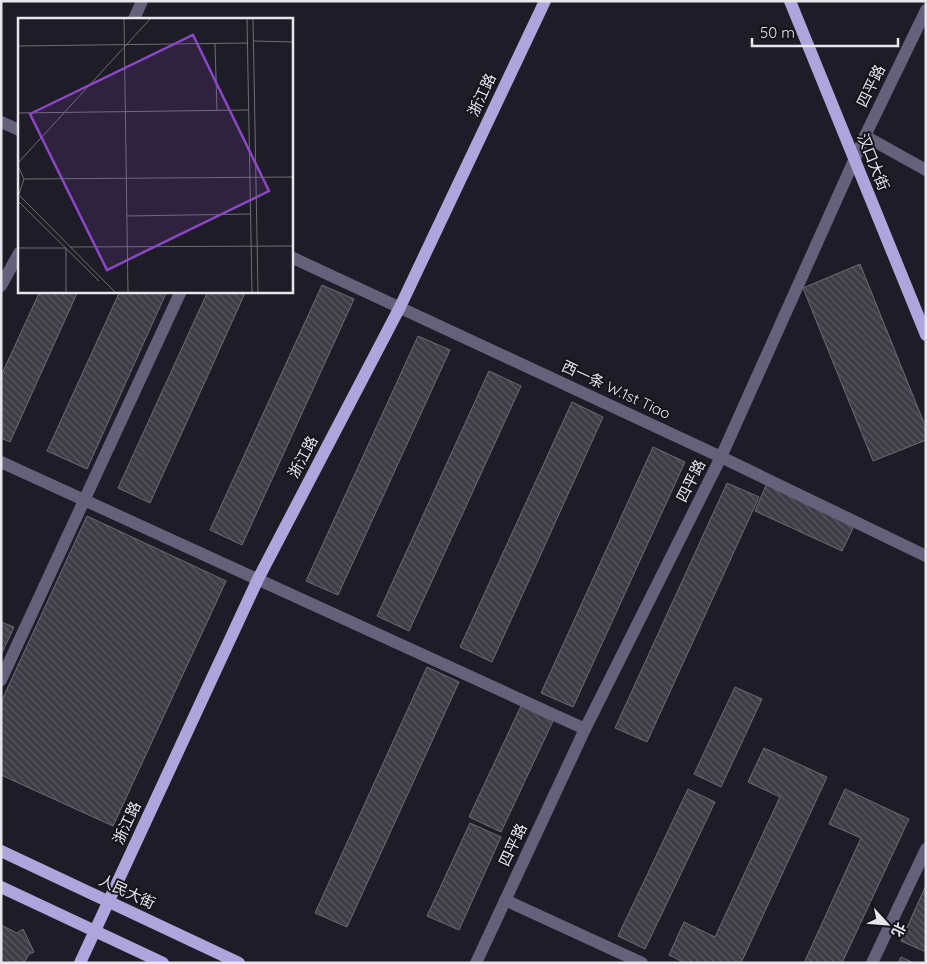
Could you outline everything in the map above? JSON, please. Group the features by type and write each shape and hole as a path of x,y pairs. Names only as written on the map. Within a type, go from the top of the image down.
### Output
{"main road":[{"name":"浙江路","path":"80,963 258,579 400,306 545,1"},
{"name":"汉口大街","path":"790,1 926,335"},
{"name":"人民大街","path":"1,851 239,963"},
{"path":"1,887 163,963"}],"street":[{"path":"134,18 142,1"},
{"name":"四平路","path":"476,963 585,729 721,457 865,136 926,10"},
{"path":"1,122 18,130"},
{"path":"865,136 926,170"},
{"path":"1,286 18,255"},
{"name":"西一条 W.1st Tiao","path":"292,257 400,306 721,457 926,556"},
{"path":"1,680 181,292"},
{"path":"1,462 585,729"},
{"path":"872,963 926,849"},
{"path":"505,900 642,963"}],"building":[{"path":"860,264 926,428 926,440 873,461 803,288"},
{"path":"322,285 354,299 242,545 210,530"},
{"path":"40,292 78,292 10,442 1,438 1,376"},
{"path":"120,292 167,292 87,469 47,451"},
{"path":"208,292 246,292 150,503 118,488"},
{"path":"418,336 450,350 338,595 306,581"},
{"path":"489,371 521,386 409,631 377,616"},
{"path":"572,402 603,417 492,662 460,647"},
{"path":"653,447 685,462 573,707 541,693"},
{"path":"727,483 759,497 647,742 615,728"},
{"path":"767,483 855,524 842,551 755,511"},
{"path":"87,516 226,581 113,826 1,775 1,702"},
{"path":"1,622 14,627 1,655"},
{"path":"427,667 459,682 347,927 315,913"},
{"path":"735,687 762,699 721,787 694,774"},
{"path":"521,706 553,721 501,832 469,817"},
{"path":"764,748 827,777 741,963 685,963 669,955 684,922 715,937 780,797 748,782"},
{"path":"688,789 715,802 645,949 618,936"},
{"path":"845,789 909,819 842,963 804,963 861,838 829,824"},
{"path":"470,823 501,837 459,930 427,916"},
{"path":"926,885 926,952 901,941"},
{"path":"1,925 17,933 23,929 34,952 29,954 24,963 1,963"},
{"path":"901,957 914,963 898,963"}]}
